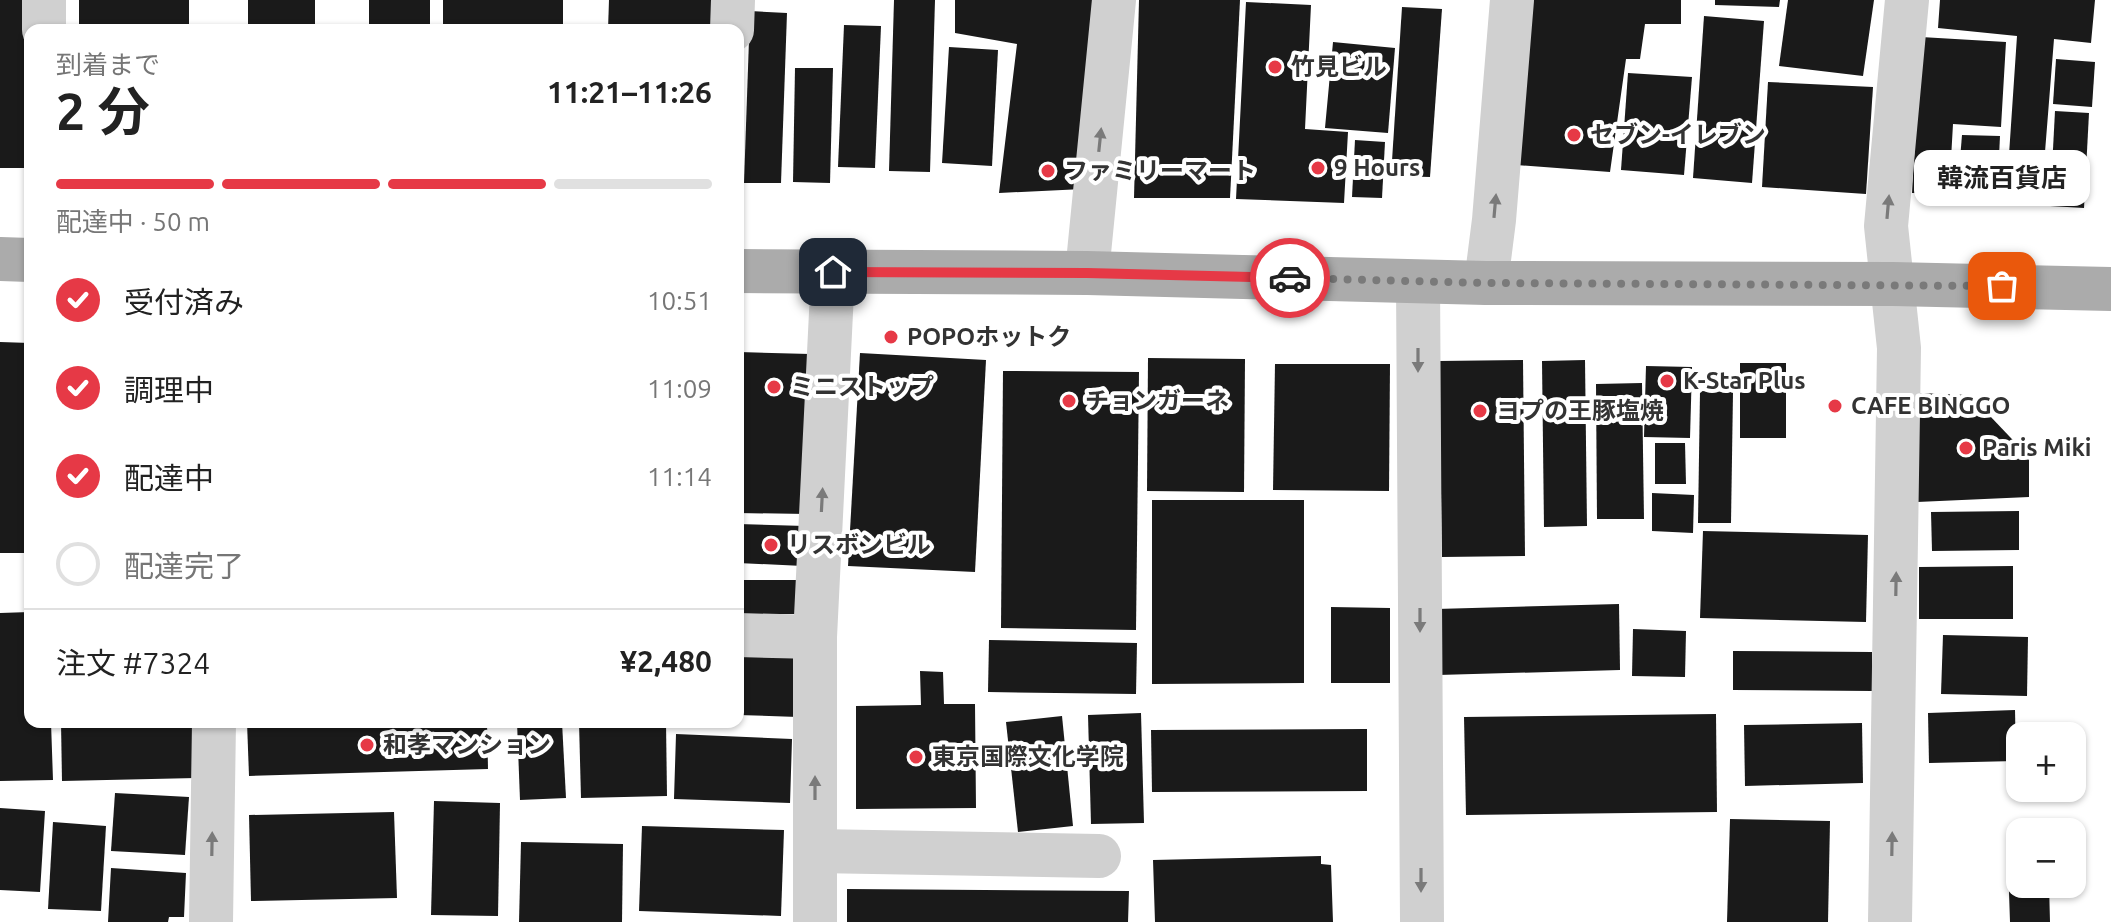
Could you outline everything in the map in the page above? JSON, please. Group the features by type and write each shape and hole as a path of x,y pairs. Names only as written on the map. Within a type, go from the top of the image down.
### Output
{"main road":[{"path":"0,259 24,260"},
{"path":"744,271 1087,273 1418,282 1893,284 2111,289"}],"street":[{"path":"44,0 44,24"},
{"path":"732,24 733,0"},
{"path":"1087,273 1114,0"},
{"path":"1486,283 1512,0"},
{"path":"1890,922 1899,348 1886,226 1907,0"},
{"path":"815,922 815,637 833,272"},
{"path":"1418,282 1422,922"},
{"path":"744,635 815,637"},
{"path":"211,922 214,728"},
{"path":"815,851 1099,856"}],"building":[{"path":"0,0 27,0 27,24 24,24 24,168 0,168"},
{"path":"79,0 189,0 189,24 79,24"},
{"path":"248,0 315,0 315,24 248,24"},
{"path":"369,0 430,0 430,24 369,24"},
{"path":"443,0 563,0 563,24 443,24"},
{"path":"609,0 714,0 713,24 608,24"},
{"path":"894,0 935,0 930,172 889,171"},
{"path":"955,0 1094,0 1083,189 999,193 1017,44 955,33"},
{"path":"1139,0 1240,0 1230,198 1134,198"},
{"path":"1530,0 1681,0 1681,24 1645,24 1640,59 1626,59 1610,172 1516,165"},
{"path":"1715,0 1780,0 1779,7 1715,5"},
{"path":"1788,0 1874,0 1863,76 1779,66"},
{"path":"1940,0 2095,0 2091,43 2054,39 2041,202 2006,199 2017,36 1938,28"},
{"name":"竹見ビル","path":"1246,2 1311,5 1305,129 1348,132 1344,203 1236,199"},
{"path":"1402,7 1442,9 1430,177 1391,176"},
{"path":"750,11 787,13 781,183 744,183"},
{"path":"1704,16 1764,21 1752,183 1693,178"},
{"path":"844,25 881,26 875,168 838,167"},
{"path":"1921,37 2006,42 2001,127 1953,124 1949,194 1912,193"},
{"path":"1333,42 1395,48 1388,133 1325,128"},
{"path":"949,47 998,50 992,166 942,163"},
{"path":"2056,59 2095,62 2092,107 2053,104"},
{"path":"795,68 833,68 830,183 793,182"},
{"path":"1628,73 1692,77 1684,175 1621,170"},
{"path":"1768,82 1873,87 1866,194 1762,187"},
{"path":"2055,111 2089,113 2084,208 2050,206"},
{"path":"1962,135 2000,136 1997,199 1957,196"},
{"path":"1355,140 1385,142 1382,198 1352,197"},
{"path":"0,342 24,343 24,553 0,553"},
{"path":"744,352 810,354 807,514 744,513"},
{"path":"860,353 986,360 975,572 848,566"},
{"path":"1148,358 1245,359 1244,492 1147,491"},
{"path":"1523,360 1525,556 1442,557 1439,361"},
{"path":"1585,360 1587,526 1544,527 1542,361"},
{"path":"1740,363 1786,363 1786,438 1740,438"},
{"path":"1275,364 1390,364 1389,491 1273,490"},
{"path":"1646,366 1692,367 1690,438 1644,437"},
{"path":"1003,371 1139,372 1136,630 1001,628"},
{"path":"1642,383 1644,519 1597,519 1596,384"},
{"path":"1700,391 1733,392 1731,523 1698,523"},
{"path":"1918,393 1970,395 2029,457 2029,497 1917,502"},
{"path":"1655,443 1685,443 1686,484 1655,484"},
{"path":"1652,493 1694,495 1693,533 1652,531"},
{"path":"1152,500 1304,500 1304,683 1152,684"},
{"path":"2019,511 2019,550 1932,551 1931,512"},
{"name":"リスボンビル","path":"744,524 805,526 803,566 744,563"},
{"path":"1703,531 1868,535 1866,622 1700,618"},
{"path":"2013,566 2013,619 1919,619 1919,567"},
{"path":"744,580 800,580 800,614 744,614"},
{"path":"1619,604 1620,670 1438,675 1436,609"},
{"path":"1331,607 1390,608 1390,683 1331,683"},
{"path":"24,612 24,728 51,728 53,780 0,781 0,613"},
{"path":"1633,629 1686,631 1685,677 1632,676"},
{"path":"1943,635 2028,637 2027,696 1941,694"},
{"path":"989,640 1137,643 1136,694 988,692"},
{"path":"1733,651 1872,652 1872,691 1733,690"},
{"path":"744,652 801,653 798,717 744,715"},
{"name":"東京国際文化学院","path":"920,671 943,672 944,704 975,704 976,808 856,809 856,706 921,705"},
{"path":"2015,710 2015,722 2006,722 2006,761 1929,763 1928,713"},
{"path":"1141,713 1144,823 1091,824 1088,715"},
{"path":"1716,714 1717,812 1466,815 1464,717"},
{"path":"1062,716 1073,826 1018,832 1006,722"},
{"path":"1862,723 1863,783 1745,786 1744,725"},
{"path":"61,728 195,728 196,778 62,781"},
{"name":"和孝マンション","path":"247,728 487,728 488,769 249,776"},
{"path":"517,728 562,728 566,798 520,800"},
{"path":"579,728 666,728 667,796 581,798"},
{"path":"1367,729 1367,791 1152,792 1151,730"},
{"path":"676,734 792,739 790,803 674,799"},
{"path":"115,793 189,797 185,855 111,851"},
{"path":"434,801 500,803 498,916 431,915"},
{"path":"0,808 45,811 40,892 0,890"},
{"path":"394,812 397,898 251,901 249,815"},
{"path":"1730,819 1830,821 1828,922 1727,922"},
{"path":"53,822 106,826 101,911 48,909"},
{"path":"642,826 784,830 781,916 639,911"},
{"path":"521,842 623,844 622,922 519,922"},
{"path":"1321,856 1321,864 1331,865 1333,922 1155,922 1153,860"},
{"path":"111,868 186,873 184,917 169,917 168,922 108,922"},
{"path":"847,889 1129,891 1128,922 847,922"},
{"path":"2009,898 2049,898 2050,922 2010,922"}],"way so far":[{"path":"1290,278 1486,283 2002,286"}],"place":[{"name":"竹見ビル","path":"1275,67"},
{"name":"セブン-イレブン","path":"1574,135"},
{"name":"9 Hours","path":"1318,168"},
{"name":"ファミリーマート","path":"1048,171"},
{"name":"韓流百貨店","path":"2002,286"},
{"name":"POPOホットク","path":"891,337"},
{"name":"K-Star Plus","path":"1667,381"},
{"name":"ミニストップ","path":"774,387"},
{"name":"チョンガーネ","path":"1069,401"},
{"name":"CAFE BINGGO","path":"1835,406"},
{"name":"ヨプの王豚塩焼","path":"1480,411"},
{"name":"Paris Miki","path":"1966,448"},
{"name":"リスボンビル","path":"771,545"},
{"name":"和孝マンション","path":"367,745"},
{"name":"東京国際文化学院","path":"916,757"}],"route":[{"path":"833,272 1290,278"}]}
